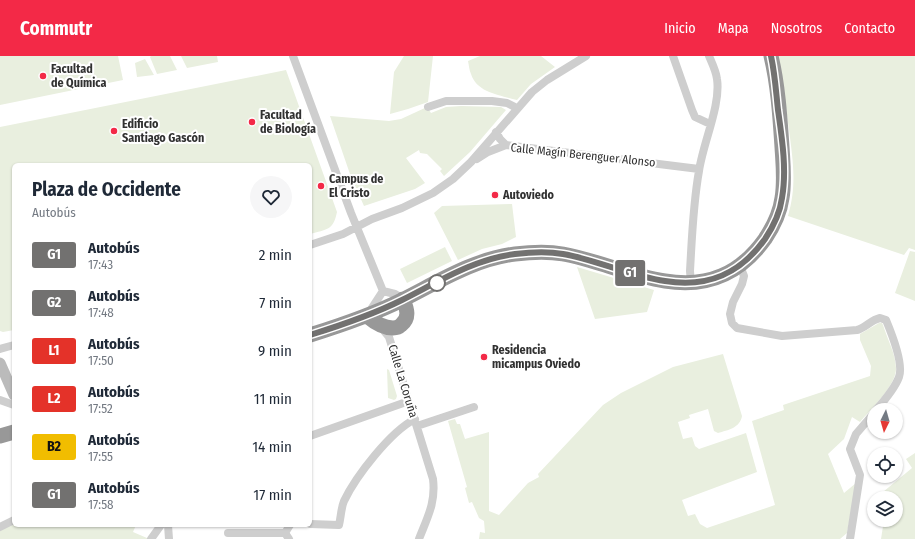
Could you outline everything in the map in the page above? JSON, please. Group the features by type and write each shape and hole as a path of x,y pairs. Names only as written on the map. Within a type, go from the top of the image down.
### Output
{"highway":[{"path":"312,335 373,320 403,299 478,262 507,255 536,252 563,254 668,282 691,283 715,278 740,266 757,250 771,230 782,200 784,182 780,128 771,56"},
{"path":"373,320 391,333 406,320 407,310 403,299"},
{"path":"0,436 12,433"}],"street":[{"path":"293,56 383,291"},
{"path":"312,244 358,228 372,219 402,208 433,193 453,179 471,162 532,92 547,80 586,56"},
{"path":"673,56 695,117 710,124"},
{"path":"691,283 690,271 692,225 699,169 717,101 717,77 709,56"},
{"path":"428,107 446,101 492,101 507,103 517,108"},
{"path":"496,132 506,145"},
{"name":"Calle Magín Berenguer Alonso","path":"471,162 488,152 506,145 699,169"},
{"path":"740,266 744,276 742,284 733,302 730,314 732,323 737,328 787,336 857,330 880,318 886,320 900,364 900,376 882,403"},
{"path":"383,291 395,294 403,299"},
{"path":"373,320 374,303 383,291"},
{"name":"Calle La Coruña","path":"391,333 409,401 433,479 434,492 431,511 419,539"},
{"path":"0,349 12,345"},
{"path":"0,363 12,390"},
{"path":"0,400 12,404"},
{"path":"312,435 409,401"},
{"name":"Calle La Coruña","path":"416,422 474,407"},
{"path":"850,539 860,475 850,449 856,434 867,421"},
{"path":"312,524 339,525 343,502 356,479 385,445 406,424 416,422"},
{"path":"0,528 12,521"},
{"path":"150,539 159,527"},
{"path":"168,527 169,539"},
{"path":"228,533 287,536"}],"green space":[{"path":"0,56 118,56 123,80 0,105"},
{"path":"170,56 177,70 157,74 150,57"},
{"path":"181,56 217,56 218,62 187,68"},
{"path":"404,56 433,56 428,102 390,114 394,72"},
{"path":"480,56 541,56 555,67 531,84 517,100 497,95 478,85 470,71 468,61"},
{"path":"778,56 915,56 915,250 909,248 904,255 788,216 793,194 793,163 787,111"},
{"path":"145,59 154,75 137,77 135,63"},
{"name":"Campus de El Cristo","path":"286,70 337,212 331,226 325,230 312,233 312,163 12,163 12,330 3,332 0,331 0,127"},
{"path":"427,107 431,113 446,107 501,107 506,110 470,152 444,176 440,171 442,169 427,154 420,153 419,150 406,158 425,183 415,189 364,206 351,177 330,116 389,121 401,119"},
{"path":"512,204 516,237 502,244 482,249 458,260 434,213 442,206"},
{"path":"445,247 452,261 407,283 400,269"},
{"path":"910,251 915,252 915,301 895,293"},
{"path":"577,267 654,290 647,312 595,319"},
{"path":"879,323 882,323 893,352 896,368 895,374 888,389 876,403 867,403 867,414 860,422 852,417 844,439 828,454 844,493 856,483 847,533 840,539 479,539 480,532 485,533 484,521 479,518 472,502 469,503 465,488 467,487 448,421 455,419 457,424 460,424 465,439 489,432 489,511 499,515 528,483 539,477 538,474 603,405 621,393 673,367 723,354 742,416 741,420 733,428 718,433 714,431 708,409 689,415 690,418 678,422 683,439 692,437 695,446 699,449 746,433 757,472 682,500 688,516 695,514 700,524 707,528 775,505 752,421 784,410 783,405 870,376 871,366 860,340 860,334"},
{"path":"387,369 389,370 397,396 394,400 388,398"},
{"path":"915,453 915,539 881,539 883,527 903,527 903,491 884,491 894,483 903,483 903,475 912,468 906,459"},
{"path":"12,524 12,527 135,527 133,532 147,539 0,539 0,529"}],"bus line":[{"name":"G1","path":"312,334 367,316 478,262 513,254 536,252 563,254 643,276 672,282 691,283 704,281 715,278 740,266 757,250 771,230 782,200 784,182 780,128 771,56"}],"place":[{"name":"Facultad de Química","path":"43,76"},
{"name":"Facultad de Biología","path":"252,122"},
{"name":"Edificio Santiago Gascón","path":"114,131"},
{"name":"Campus de El Cristo","path":"321,186"},
{"name":"Autoviedo","path":"495,195"},
{"name":"Residencia micampus Oviedo","path":"484,357"}]}
